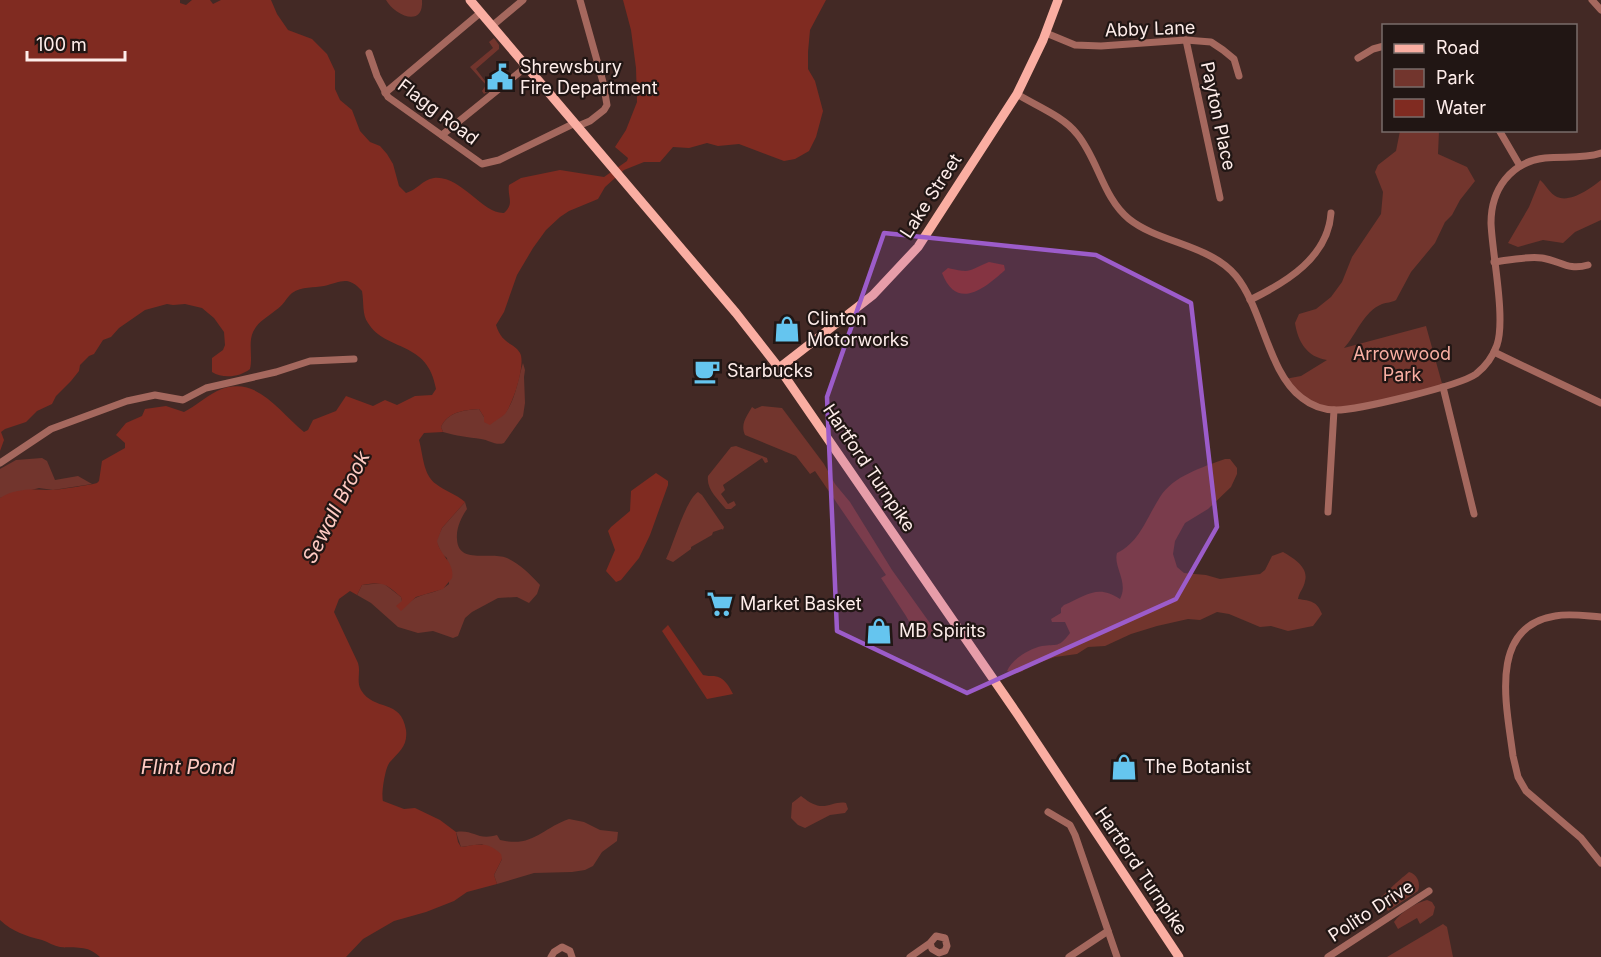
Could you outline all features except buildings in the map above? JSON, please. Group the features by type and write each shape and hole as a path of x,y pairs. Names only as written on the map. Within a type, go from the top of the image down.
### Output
{"main road":[{"name":"Hartford Turnpike","path":"470,0 736,313 779,368 1012,707 1179,957"},
{"name":"Lake Street","path":"779,368 865,302 903,265 924,238 1017,94 1046,33 1058,0"}],"street":[{"path":"492,26 523,0"},
{"path":"576,125 598,116 607,105 603,82 580,0"},
{"path":"1592,0 1601,10"},
{"path":"385,93 480,13"},
{"name":"Abby Lane","path":"1046,33 1075,45 1101,46 1186,40 1210,42 1234,60 1239,76"},
{"name":"Payton Place","path":"1186,40 1220,198"},
{"path":"1358,58 1382,46"},
{"name":"Flagg Road","path":"369,53 378,79 388,97 485,164 499,160 576,125"},
{"path":"442,135 526,67"},
{"path":"1017,94 1062,121 1076,133 1115,203 1126,217 1140,226 1222,263 1238,278 1290,387 1311,404 1334,410 1354,408 1443,387 1475,374 1494,352 1500,329 1491,223 1493,199 1504,180 1520,166 1538,159 1581,157 1601,153"},
{"path":"1500,132 1520,166"},
{"path":"1250,300 1281,284 1305,265 1327,234 1330,213"},
{"path":"1494,262 1536,258 1551,260 1573,268 1588,265"},
{"path":"1494,352 1601,403"},
{"path":"0,463 51,429 127,401 154,395 183,400 206,388 276,372 310,361 354,358"},
{"path":"1443,387 1474,514"},
{"path":"1328,512 1334,410"},
{"path":"1601,617 1561,615 1534,623 1514,643 1508,656 1505,672 1513,756 1518,777 1531,796 1581,838 1601,863"},
{"path":"1048,812 1070,825 1117,957"},
{"name":"Polito Drive","path":"1328,957 1429,891"},
{"path":"1069,957 1108,931"},
{"path":"910,957 930,943"},
{"path":"551,957 562,947 570,951 572,957"}],"highlighted area":[{"path":"884,233 1096,255 1191,303 1217,527 1176,599 967,693 837,631 827,397"}],"green space":[{"path":"386,0 422,0 421,9 414,17 408,16 396,11"},
{"path":"494,38 499,49 476,69 491,89 484,94 482,91 486,85 470,67 493,48 489,42"},
{"name":"Arrowwood Park","path":"1400,132 1439,132 1438,154 1467,167 1475,181 1445,222 1435,243 1411,272 1396,300 1382,304 1370,312 1344,348 1426,326 1443,387 1334,410 1304,400 1285,379 1301,376 1327,360 1314,356 1305,348 1298,336 1295,323 1299,314 1316,309 1331,297 1342,282 1352,257 1381,214 1383,192 1375,172 1378,165 1396,151"},
{"path":"1540,180 1552,194 1568,198 1580,194 1601,180 1601,220 1575,232 1563,243 1543,240 1518,247 1508,243 1529,207"},
{"path":"523,363 525,403 523,416 504,443 443,432 441,427 444,422 452,415 462,411 479,409 484,417 493,419 503,415 512,402"},
{"path":"762,406 782,408 824,464 892,570 932,626 933,631 927,638 920,636 918,638 881,578 886,575 815,471 810,474 796,456 745,435 744,424 752,407 755,409"},
{"path":"736,446 767,458 768,462 765,463 762,458 723,485 725,490 721,494 728,504 734,501 736,505 731,509 726,509 711,490 708,476 731,447"},
{"path":"42,458 47,461 55,480 78,476 92,484 53,490 39,488 0,498 0,469 16,460"},
{"path":"1230,459 1237,468 1237,474 1231,487 1208,509 1185,523 1175,541 1173,554 1177,567 1184,573 1220,579 1260,574 1265,570 1272,556 1283,552 1305,571 1306,576 1298,599 1313,602 1318,606 1322,614 1313,626 1288,631 1271,626 1260,627 1229,614 1217,612 1200,620 1188,619 1157,626 1131,634 1105,646 1088,647 1077,654 1055,657 1014,674 1007,671 1013,662 1032,649 1057,644 1066,638 1070,633 1065,622 1052,622 1051,619 1061,613 1064,605 1099,592 1105,592 1120,599 1123,587 1117,564 1117,553 1137,536 1160,497 1173,483 1189,473"},
{"path":"698,492 724,527 723,530 713,532 673,562 666,559 684,513"},
{"path":"465,502 467,509 457,531 459,547 469,555 500,556 521,566 540,585 537,594 529,603 517,597 498,598 465,618 458,636 453,638 433,631 418,633 398,627 371,603 357,595 362,585 383,583 401,597 402,601 411,601 440,590 449,584 447,558 442,554 436,541 442,528"},
{"path":"801,796 820,806 846,803 848,809 845,813 830,815 805,828 791,818 792,803"},
{"path":"569,819 584,822 600,830 618,832 617,841 602,852 593,866 585,870 534,873 497,884 494,875 502,859 482,844 461,847 456,832 467,832 485,837 497,835 500,840 521,841 537,836"},
{"path":"1409,872 1418,879 1418,891 1388,911 1380,899"},
{"path":"1427,900 1435,907 1433,915 1420,924 1417,918 1398,929 1394,922 1400,915"},
{"path":"1443,924 1447,927 1453,957 1387,957"}],"water":[{"name":"Flint Pond","path":"0,0 180,0 180,3 186,5 192,0 210,0 213,4 221,0 271,0 288,30 312,39 327,54 335,71 335,89 340,100 352,110 360,131 370,142 380,146 387,154 393,164 399,186 406,193 430,179 444,179 453,182 488,208 504,213 510,203 509,185 521,178 560,170 604,177 627,161 628,158 615,147 626,130 637,102 636,68 631,30 623,0 826,0 810,30 808,69 815,81 823,111 816,137 809,151 795,159 784,161 739,144 718,146 707,143 689,148 673,147 660,162 644,162 624,170 605,187 598,199 569,211 546,230 517,275 504,312 496,325 501,336 517,349 521,358 518,384 508,409 490,425 484,422 479,409 457,413 444,422 441,427 443,432 424,433 419,440 428,475 439,486 465,502 442,528 437,541 449,563 452,578 443,589 416,597 401,611 396,606 402,601 401,597 387,586 380,584 362,585 357,595 350,591 339,599 334,612 358,663 361,690 366,697 399,713 406,730 404,745 387,769 383,801 404,809 415,808 440,820 456,832 461,847 487,845 501,854 502,859 494,875 497,884 467,892 454,901 394,921 363,939 346,957 100,957 90,950 60,947 25,935 0,920 0,498 18,491 54,490 97,483 102,461 125,448 125,443 116,435 126,423 142,416 145,409 166,406 184,412 217,391 231,387 243,387 265,397 304,432 308,430 313,420 336,411 346,396 373,406 385,400 397,405 415,396 432,395 436,389 432,373 425,362 406,348 385,339 368,323 364,312 362,291 348,281 304,288 292,293 281,306 255,328 251,341 250,369 231,376 221,376 212,372 212,358 223,350 225,345 224,332 214,318 202,308 185,304 167,304 145,310 119,328 111,337 103,340 94,354 80,365 79,371 56,396 52,404 37,411 26,422 1,432 4,440 0,451"},
{"path":"989,262 1004,265 1005,270 988,284 971,293 963,294 955,291 948,285 942,273 948,268 970,270"},
{"path":"656,473 668,481 668,485 650,535 639,558 621,580 616,582 606,571 615,550 608,531 630,511 631,491"},
{"path":"668,625 703,675 721,678 733,694 707,699 662,631"}],"place":[{"name":"Shrewsbury Fire Department","path":"500,77"},
{"name":"Clinton Motorworks","path":"787,329"},
{"name":"Starbucks","path":"707,371"},
{"name":"Market Basket","path":"720,604"},
{"name":"MB Spirits","path":"879,631"},
{"name":"The Botanist","path":"1124,767"}],"water label":[{"name":"Sewall Brook","path":"336,507"}]}
